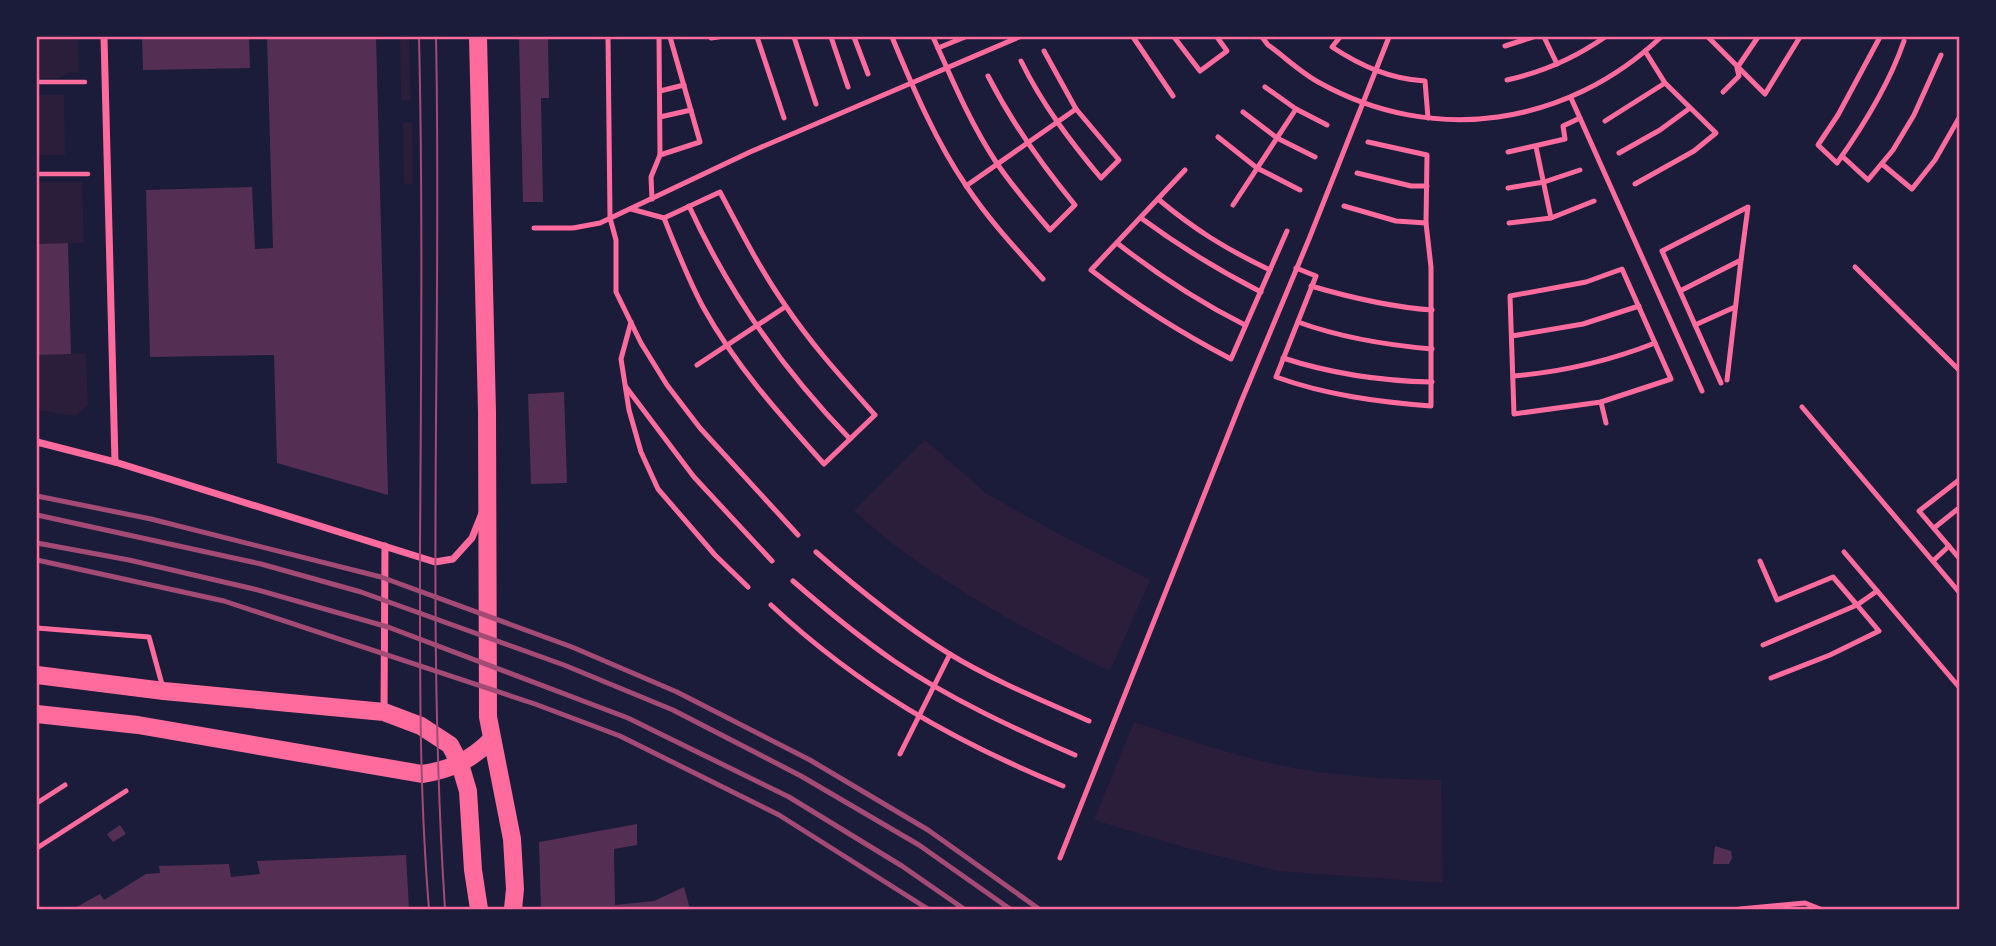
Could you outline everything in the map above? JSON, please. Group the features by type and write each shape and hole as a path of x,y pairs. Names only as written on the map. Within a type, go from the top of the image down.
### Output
{"main road":[{"path":"478,37 487,412 488,717 512,839 515,890 513,909"},
{"path":"37,675 164,691 384,712 421,726 450,745 460,764 468,791 473,870 479,909"},
{"path":"37,714 138,725 422,774 460,764 476,755 491,740"}],"street":[{"path":"104,37 115,462"},
{"path":"37,442 115,462 435,562 453,559 472,538 486,503"},
{"path":"384,712 385,547"}],"lane":[{"path":"608,37 610,218 616,240 616,292 667,385 699,428 798,535"},
{"path":"652,199 651,177 660,155 659,37"},
{"path":"660,155 700,142 670,37"},
{"path":"757,37 784,118"},
{"path":"794,37 816,104"},
{"path":"831,37 848,87"},
{"path":"854,37 868,74"},
{"path":"892,37 912,83 966,187 1043,279"},
{"path":"933,37 961,100 997,164 1050,230 1075,205 1027,143 1004,107 989,76"},
{"path":"938,48 965,37"},
{"path":"534,228 573,228 600,223 750,152 1019,37"},
{"path":"1133,37 1173,96"},
{"path":"1174,37 1200,71 1227,51 1217,37"},
{"path":"1262,37 1268,45 1318,82 1362,103 1439,120 1520,114 1571,98 1628,65 1661,37"},
{"path":"1339,37 1332,47 1353,61 1404,80 1425,81 1428,118"},
{"path":"1060,858 1389,37"},
{"path":"1504,46 1533,37"},
{"path":"1544,37 1557,64"},
{"path":"1507,80 1557,64 1605,37"},
{"path":"1708,37 1765,94 1800,37"},
{"path":"1737,68 1758,37"},
{"path":"1880,37 1838,115 1818,145 1837,163 1880,94 1905,41"},
{"path":"1021,61 1035,90 1101,178 1119,160 1076,109 1044,51"},
{"path":"1635,184 1694,150 1716,133 1665,83 1645,51"},
{"path":"1842,156 1868,180 1893,150 1914,115 1941,55"},
{"path":"1723,92 1739,75 1737,68"},
{"path":"1605,121 1665,83"},
{"path":"660,91 684,85"},
{"path":"1265,87 1296,109 1327,125"},
{"path":"1571,98 1702,391"},
{"path":"1619,153 1660,130 1690,108"},
{"path":"966,187 1076,109"},
{"path":"1233,205 1296,109"},
{"path":"660,117 691,110"},
{"path":"1243,112 1277,138 1315,158"},
{"path":"1508,152 1565,139 1563,126 1580,118"},
{"path":"1882,164 1912,189 1935,160 1959,118"},
{"path":"1218,137 1257,169 1300,190"},
{"path":"1296,268 1316,276 1276,377 1302,386 1380,402 1431,406 1432,267 1426,223 1427,155 1368,142"},
{"path":"1536,147 1551,218"},
{"path":"1185,170 1091,270 1134,303 1231,359 1287,232"},
{"path":"1508,188 1544,182 1580,170"},
{"path":"1357,173 1411,186 1427,186"},
{"path":"631,209 664,218 720,191 753,256 785,307 825,359 875,415 824,464 789,425 726,345 703,306 664,218"},
{"path":"1158,199 1193,228 1234,253 1270,270"},
{"path":"1509,223 1551,218 1594,201"},
{"path":"689,206 705,241 756,326 791,373 850,439"},
{"path":"1344,206 1396,220 1426,223"},
{"path":"1748,207 1724,382 1680,291 1662,251 1748,207"},
{"path":"1141,218 1177,245 1261,292"},
{"path":"1116,243 1161,277 1204,304 1245,325"},
{"path":"1680,291 1741,260"},
{"path":"1855,267 1959,370"},
{"path":"1622,269 1671,379 1601,402 1514,414 1511,336 1510,296 1586,282 1622,269"},
{"path":"1311,286 1361,301 1397,308 1432,310"},
{"path":"1511,336 1583,324 1639,306"},
{"path":"697,365 785,307"},
{"path":"1695,325 1735,307"},
{"path":"631,322 621,359 629,410 641,452 658,489 715,555 748,587"},
{"path":"1298,322 1329,333 1382,345 1432,349"},
{"path":"1513,376 1595,363 1655,343"},
{"path":"1283,358 1352,376 1432,382"},
{"path":"625,385 694,477 772,561"},
{"path":"1601,402 1606,423"},
{"path":"1802,407 1959,592"},
{"path":"1959,480 1919,511 1959,557"},
{"path":"1934,528 1959,508"},
{"path":"1933,561 1949,546"},
{"path":"816,552 880,606 950,654 1034,697 1089,721"},
{"path":"1844,552 1959,687"},
{"path":"1760,561 1777,600 1833,577 1879,631 1839,651 1771,678"},
{"path":"793,581 895,661 934,685 1031,736 1074,755"},
{"path":"1763,645 1857,605 1877,591"},
{"path":"771,605 839,664 918,717 961,741 1063,786"},
{"path":"37,628 149,638 164,691"},
{"path":"900,754 950,654"},
{"path":"37,803 65,785"},
{"path":"37,848 126,791"},
{"path":"1740,909 1805,903 1820,909"}],"path":[{"path":"37,82 105,82"},
{"path":"37,174 107,175"}],"shaded area":[{"path":"37,37 78,37 79,73 70,72 59,78 37,78"},
{"path":"400,37 409,37 411,100 401,100"},
{"path":"37,95 64,95 65,155 37,155"},
{"path":"412,122 413,184 404,184 403,123"},
{"path":"37,182 82,182 84,243 37,244"},
{"path":"86,353 88,405 75,416 37,410 37,355"},
{"path":"925,440 987,494 1150,580 1110,671 957,588 901,550 854,511"},
{"path":"1134,722 1238,755 1295,768 1358,776 1441,780 1443,883 1278,871 1187,848 1094,820"}],"building":[{"path":"142,37 249,37 250,68 143,70"},
{"path":"267,37 376,37 388,495 277,463 274,355 150,357 146,190 252,187 255,249 273,248"},
{"path":"519,37 548,37 549,98 541,98 543,202 523,202"},
{"path":"68,243 71,354 37,355 37,244"},
{"path":"564,392 567,483 531,484 528,394"},
{"path":"637,824 637,845 614,849 615,905 654,901 684,887 690,909 541,909 539,842"},
{"path":"120,825 126,834 113,842 107,834"},
{"path":"1715,846 1731,851 1729,864 1713,864"},
{"path":"406,855 409,909 73,909 100,894 104,900 146,874 160,873 159,866 229,864 231,877 260,874 257,861"}],"tram line":[{"path":"419,37 420,685 423,820 429,909"},
{"path":"436,37 436,691 445,909"}],"railway":[{"path":"37,496 151,519 381,577 572,647 677,692 810,760 928,830 1039,909"},
{"path":"37,515 261,564 361,592 564,665 673,710 801,776 919,845 1010,909"},
{"path":"37,543 129,560 254,589 388,627 628,718 789,797 902,866 964,909"},
{"path":"37,560 224,601 535,704 620,736 779,815 928,909"}]}
